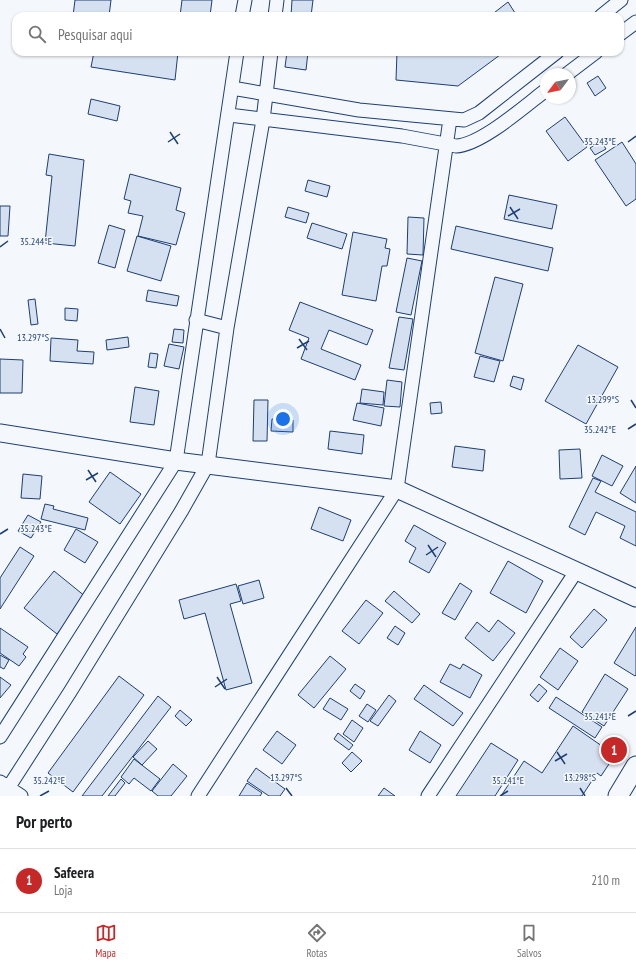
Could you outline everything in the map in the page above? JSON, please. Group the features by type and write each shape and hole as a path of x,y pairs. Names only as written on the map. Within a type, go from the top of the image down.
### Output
{"main road":[{"path":"618,796 636,766"}],"street":[{"path":"243,12 245,0"},
{"path":"276,12 277,0"},
{"path":"606,12 621,0"},
{"path":"624,31 636,22"},
{"path":"0,737 176,461 196,320 229,115 236,56"},
{"path":"21,796 4,789 169,530 208,464 227,328 263,120 270,56"},
{"path":"232,88 360,110 464,120 475,116 552,56"},
{"path":"575,68 591,56"},
{"path":"229,115 402,136 465,146 540,94"},
{"path":"198,796 397,489 450,119"},
{"path":"196,320 227,328"},
{"path":"0,433 176,461 397,489 636,598"},
{"path":"428,796 577,570"}],"building":[{"path":"75,0 111,0 110,12 74,12"},
{"path":"182,0 212,0 210,12 180,12"},
{"path":"292,0 313,0 312,12 291,12"},
{"path":"508,2 514,12 495,12"},
{"path":"93,56 178,56 175,80 91,67"},
{"path":"286,56 308,56 306,70 285,67"},
{"path":"397,56 499,56 458,86 396,80"},
{"path":"598,76 606,88 595,96 587,83"},
{"path":"91,99 120,106 117,121 88,114"},
{"path":"565,117 587,147 568,161 546,131"},
{"path":"601,141 606,149 595,155 590,148"},
{"path":"622,142 636,164 636,199 626,206 595,160"},
{"path":"49,154 84,160 75,246 45,243 52,176 46,175"},
{"path":"130,174 181,188 176,210 185,213 176,245 138,236 143,216 128,213 131,201 124,199"},
{"path":"308,180 330,186 327,197 305,191"},
{"path":"509,195 557,205 552,229 504,219"},
{"path":"0,206 10,206 8,236 0,236"},
{"path":"288,207 309,213 306,223 285,217"},
{"path":"408,217 424,218 423,255 407,254"},
{"path":"312,223 347,234 342,249 307,238"},
{"path":"109,225 125,230 115,268 98,263"},
{"path":"456,226 553,248 548,271 451,249"},
{"path":"353,232 387,239 385,248 390,249 387,266 382,266 376,301 342,295"},
{"path":"137,236 171,246 161,281 127,271"},
{"path":"407,258 422,261 411,315 396,312"},
{"path":"495,277 523,284 503,361 475,353"},
{"path":"148,290 179,296 177,306 146,301"},
{"path":"35,299 38,324 31,325 28,300"},
{"path":"300,302 373,330 367,345 329,330 321,349 361,365 355,380 301,359 309,338 289,330"},
{"path":"65,308 78,309 77,321 65,320"},
{"path":"399,317 413,319 404,370 389,368"},
{"path":"174,329 184,330 183,343 172,342"},
{"path":"128,337 129,347 107,350 106,340"},
{"path":"51,338 78,340 77,351 94,352 93,364 50,361"},
{"path":"169,344 184,347 179,369 164,366"},
{"path":"578,345 618,367 586,424 545,401"},
{"path":"150,353 158,354 156,368 148,367"},
{"path":"480,356 500,361 494,382 474,377"},
{"path":"0,359 23,360 22,393 0,393"},
{"path":"513,376 524,379 521,390 510,386"},
{"path":"387,380 402,382 400,407 384,406"},
{"path":"135,387 159,391 154,425 130,422"},
{"path":"362,389 384,392 383,405 360,403"},
{"path":"254,400 268,400 267,441 253,441"},
{"path":"441,402 442,413 431,414 430,403"},
{"path":"357,403 384,408 381,426 353,420"},
{"path":"272,419 293,420 293,432 271,431"},
{"path":"330,431 364,435 362,454 328,449"},
{"path":"455,446 485,450 483,471 452,467"},
{"path":"580,449 582,478 560,479 559,450"},
{"path":"602,455 623,466 612,486 592,476"},
{"path":"636,466 636,503 620,493"},
{"path":"110,472 141,494 120,524 89,502"},
{"path":"23,474 42,476 40,499 21,498"},
{"path":"593,478 601,481 595,492 636,512 636,546 620,538 625,526 596,512 585,535 569,527"},
{"path":"45,504 54,506 53,509 88,518 85,530 41,519"},
{"path":"319,507 351,520 343,541 311,529"},
{"path":"28,515 41,522 31,538 18,531"},
{"path":"414,525 446,543 429,573 409,562 416,548 405,541"},
{"path":"76,529 98,542 85,563 64,550"},
{"path":"20,547 34,556 0,609 0,578"},
{"path":"508,561 543,581 526,613 490,593"},
{"path":"54,571 86,597 57,634 24,608"},
{"path":"259,580 264,598 243,604 238,586"},
{"path":"460,583 472,591 455,620 442,613"},
{"path":"236,584 241,601 230,604 252,683 226,690 205,613 184,619 179,600"},
{"path":"394,591 420,614 412,623 385,601"},
{"path":"366,600 383,613 359,644 342,631"},
{"path":"594,609 607,620 582,648 570,637"},
{"path":"498,620 515,633 493,661 465,638 477,622 489,632"},
{"path":"395,626 405,633 398,645 387,638"},
{"path":"636,627 636,675 635,676 614,663"},
{"path":"0,628 28,647 23,654 26,657 19,666 0,653"},
{"path":"560,648 578,661 558,690 540,677"},
{"path":"0,655 9,660 4,669 0,667"},
{"path":"330,656 346,669 314,708 298,695"},
{"path":"450,664 460,669 463,664 482,675 470,698 440,682"},
{"path":"605,674 628,689 604,726 582,712"},
{"path":"119,676 144,695 73,792 48,773"},
{"path":"0,677 11,685 0,698"},
{"path":"355,684 365,691 360,699 350,691"},
{"path":"539,684 547,691 538,702 530,695"},
{"path":"424,685 463,713 453,726 414,699"},
{"path":"389,695 396,701 378,726 370,721"},
{"path":"158,696 171,707 102,796 82,796"},
{"path":"556,697 602,727 595,738 549,708"},
{"path":"330,698 348,709 341,720 323,709"},
{"path":"367,704 376,710 368,722 359,716"},
{"path":"180,710 192,720 186,726 175,716"},
{"path":"352,720 363,728 354,742 343,734"},
{"path":"573,726 615,755 601,776 597,773 582,796 501,796 524,761 542,773"},
{"path":"277,731 296,745 282,764 263,750"},
{"path":"420,731 441,745 430,763 409,750"},
{"path":"338,733 353,745 349,750 334,739"},
{"path":"148,741 157,749 142,765 133,757"},
{"path":"491,743 518,760 495,796 456,796"},
{"path":"352,752 362,761 351,772 342,763"},
{"path":"134,759 160,779 151,791 134,778 129,784 121,777"},
{"path":"173,764 187,776 171,796 158,796 152,791"},
{"path":"256,768 285,789 280,796 269,796 247,781"},
{"path":"121,779 125,783 115,796 108,796"},
{"path":"247,783 262,793 260,796 239,796"},
{"path":"384,788 395,796 378,796"}],"place":[{"name":"Safeera","path":"614,750"}]}
